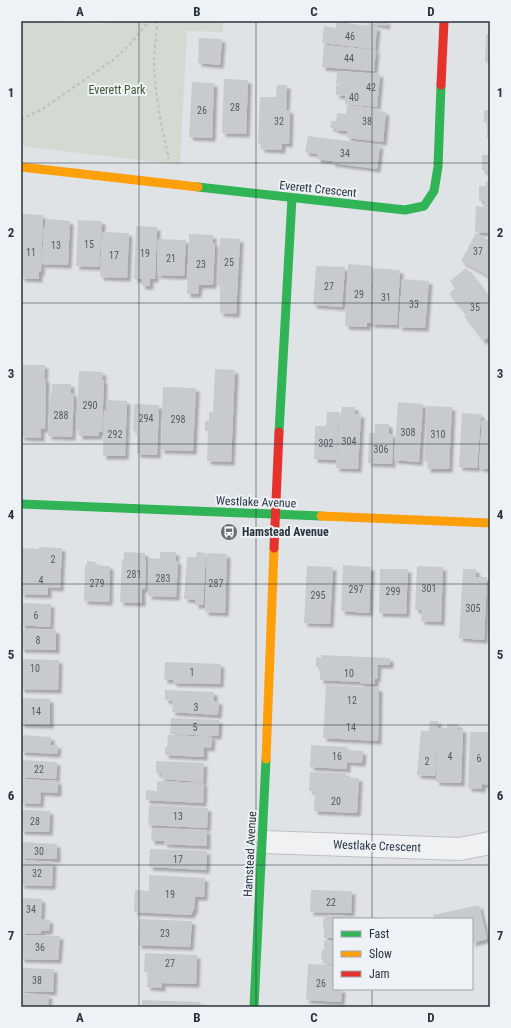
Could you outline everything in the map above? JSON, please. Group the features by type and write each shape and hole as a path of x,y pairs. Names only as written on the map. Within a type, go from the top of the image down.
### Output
{"street":[{"name":"Everett Crescent","path":"21,167 405,210 424,206 434,191 438,167 444,21"},
{"name":"Hamstead Avenue","path":"254,1007 263,842 275,514 292,198"},
{"name":"Westlake Avenue","path":"21,504 490,523"},
{"name":"Westlake Crescent","path":"263,842 460,849 490,843"}],"path":[{"path":"21,119 41,110 113,60 130,44 149,21"},
{"path":"157,21 154,59 157,104 169,160"}],"green space":[{"name":"Everett Park","path":"21,21 106,24 107,21 223,21 223,32 187,31 180,165 21,146"}],"building":[{"path":"361,21 387,21 386,26"},
{"path":"337,22 377,27 375,49 322,43 324,26 336,28"},
{"path":"486,34 490,34 490,62 485,62"},
{"path":"199,38 222,39 220,65 198,63"},
{"path":"324,45 376,50 374,71 322,67"},
{"path":"337,71 380,74 377,107 345,104 345,96 336,95 336,85 347,86 336,84"},
{"path":"224,79 248,80 246,134 222,133"},
{"path":"192,82 214,83 212,138 189,137"},
{"path":"277,85 287,85 286,110 290,110 289,144 282,143 282,150 261,149 261,143 258,144 260,97 276,97"},
{"path":"488,94 490,94 490,138 487,138 487,122 484,122 484,110 488,110"},
{"path":"347,105 380,109 379,111 386,112 383,142 347,138 347,131 330,128 331,121 336,121 337,113 346,114"},
{"path":"308,136 380,145 377,169 332,163 332,161 317,159 317,154 305,152"},
{"path":"488,151 490,151 490,176 487,176 487,171 482,170 482,155 488,155"},
{"path":"486,181 490,182 490,233 475,232 476,206 484,207 485,201 479,201 479,186 486,186"},
{"path":"22,214 43,215 41,272 39,272 39,279 21,278"},
{"path":"46,219 70,221 68,265 42,264 44,227"},
{"path":"78,220 102,221 99,267 76,266"},
{"path":"136,226 157,227 155,279 150,279 150,286 142,286 142,279 134,279"},
{"path":"102,232 129,233 127,278 100,277"},
{"path":"476,233 490,241 490,277 461,261"},
{"path":"189,234 213,235 213,243 215,243 213,285 199,285 198,294 187,294"},
{"path":"220,238 240,239 236,314 220,313 220,285 217,285"},
{"path":"158,239 186,240 184,276 157,275"},
{"path":"348,264 373,266 370,323 367,323 367,327 345,326"},
{"path":"316,266 345,267 342,307 313,305"},
{"path":"374,268 400,270 397,325 371,324"},
{"path":"466,268 490,299 490,336 483,341 464,316 466,315 449,294 455,288 450,281"},
{"path":"402,279 429,281 425,328 399,327"},
{"path":"21,365 45,365 45,429 41,429 41,438 21,437"},
{"path":"215,369 235,370 231,462 207,461 208,431 205,431 205,421 209,421 209,412 213,412"},
{"path":"79,371 103,372 102,432 99,432 99,436 79,436 79,430 76,430"},
{"path":"52,384 71,384 71,393 74,394 72,437 48,436 50,393 52,393"},
{"path":"163,387 196,388 193,451 161,450"},
{"path":"106,400 127,401 125,456 103,456 104,410 106,410"},
{"path":"398,402 423,404 419,462 394,460"},
{"path":"134,404 159,405 157,455 137,454 137,432 133,431"},
{"path":"427,406 452,407 449,469 427,469 428,461 424,461"},
{"path":"342,407 355,407 355,414 361,414 358,469 336,468 340,413"},
{"path":"327,412 339,412 336,460 314,459 315,426 326,426"},
{"path":"462,413 481,414 477,468 459,467"},
{"path":"482,420 490,421 490,469 479,468"},
{"path":"375,424 389,424 389,434 393,434 392,464 368,463 369,433 375,433"},
{"path":"39,547 62,548 60,588 48,587 48,595 21,594 21,548 39,549"},
{"path":"124,552 145,553 145,589 142,589 142,603 120,602 122,559 124,559"},
{"path":"160,552 176,552 175,561 178,561 176,597 148,596 149,558 160,559"},
{"path":"197,552 206,553 203,605 195,605 195,600 184,599 187,557 196,557"},
{"path":"207,553 227,554 225,613 205,612"},
{"path":"87,561 96,562 95,565 110,566 109,602 84,601 85,565 87,565"},
{"path":"343,565 371,567 369,613 341,611"},
{"path":"307,566 333,567 330,624 304,623"},
{"path":"417,566 443,567 441,622 421,621 422,610 415,610"},
{"path":"380,569 408,569 406,614 379,613"},
{"path":"463,569 476,569 476,577 487,577 484,640 459,638"},
{"path":"21,603 51,604 50,627 21,625"},
{"path":"21,629 56,630 56,650 21,649"},
{"path":"321,655 390,658 390,665 378,665 375,684 320,680 320,667 316,667 316,657 321,658"},
{"path":"21,659 59,660 58,690 21,689"},
{"path":"165,662 221,664 220,684 173,683 173,680 164,680"},
{"path":"326,685 379,688 378,741 323,738"},
{"path":"165,690 214,692 214,701 219,701 218,715 172,712 173,701 165,700"},
{"path":"21,698 50,699 50,725 21,724"},
{"path":"171,718 219,720 218,736 170,734"},
{"path":"430,721 438,721 435,776 417,775 421,731 429,731"},
{"path":"447,724 458,724 458,729 463,729 461,783 436,782 438,728 447,728"},
{"path":"470,732 490,732 490,785 482,784 482,789 468,788"},
{"path":"21,735 51,737 51,745 58,745 57,754 21,752"},
{"path":"168,735 212,737 211,748 204,747 204,757 165,755"},
{"path":"311,745 347,747 347,750 363,751 362,763 347,762 347,769 310,767"},
{"path":"21,760 57,762 56,779 21,777"},
{"path":"156,761 204,763 203,782 161,779 161,773 156,773"},
{"path":"310,772 346,773 346,777 359,778 357,813 314,811 315,791 309,791"},
{"path":"21,779 58,781 58,793 41,792 40,804 21,803"},
{"path":"157,781 204,783 203,803 146,800 146,790 157,791"},
{"path":"149,805 208,808 207,828 148,825"},
{"path":"21,810 50,811 49,832 21,831"},
{"path":"152,828 207,830 207,846 164,844 164,841 151,841"},
{"path":"21,842 57,844 57,859 21,858"},
{"path":"150,849 207,851 206,870 149,867"},
{"path":"21,860 53,862 52,886 21,885"},
{"path":"149,875 205,878 204,897 195,897 194,909 191,915 134,912 135,890 149,891"},
{"path":"311,890 352,891 351,913 310,912"},
{"path":"21,898 42,899 41,919 50,920 49,931 41,931 41,934 21,933"},
{"path":"479,905 487,939 473,943 473,918 434,918 433,915"},
{"path":"325,915 387,918 333,918 333,938 324,938 323,918 325,918"},
{"path":"139,919 192,921 190,947 138,945"},
{"path":"21,935 60,936 58,960 21,959"},
{"path":"324,940 333,941 333,964 323,963 323,960 321,960 322,950 324,950"},
{"path":"145,953 197,955 196,984 162,983 162,988 147,987 148,972 144,972"},
{"path":"308,964 332,965 333,990 342,990 341,1002 306,1000"},
{"path":"21,968 54,969 53,992 21,991"},
{"path":"21,993 49,995 48,1007 21,1007"},
{"path":"142,1000 200,1002 199,1007 142,1007"}],"traffic: fast":[{"path":"198,187 405,210 424,206 434,191 438,167 441,85"},
{"path":"279,432 292,198"},
{"path":"21,504 321,516"},
{"path":"254,1007 266,759"}],"traffic: slow":[{"path":"21,167 198,187"},
{"path":"321,516 490,523"},
{"path":"266,759 274,548"}],"traffic: jam":[{"path":"441,85 444,21"},
{"path":"274,548 279,432"}],"place":[{"name":"Hamstead Avenue","path":"229,532"}]}
